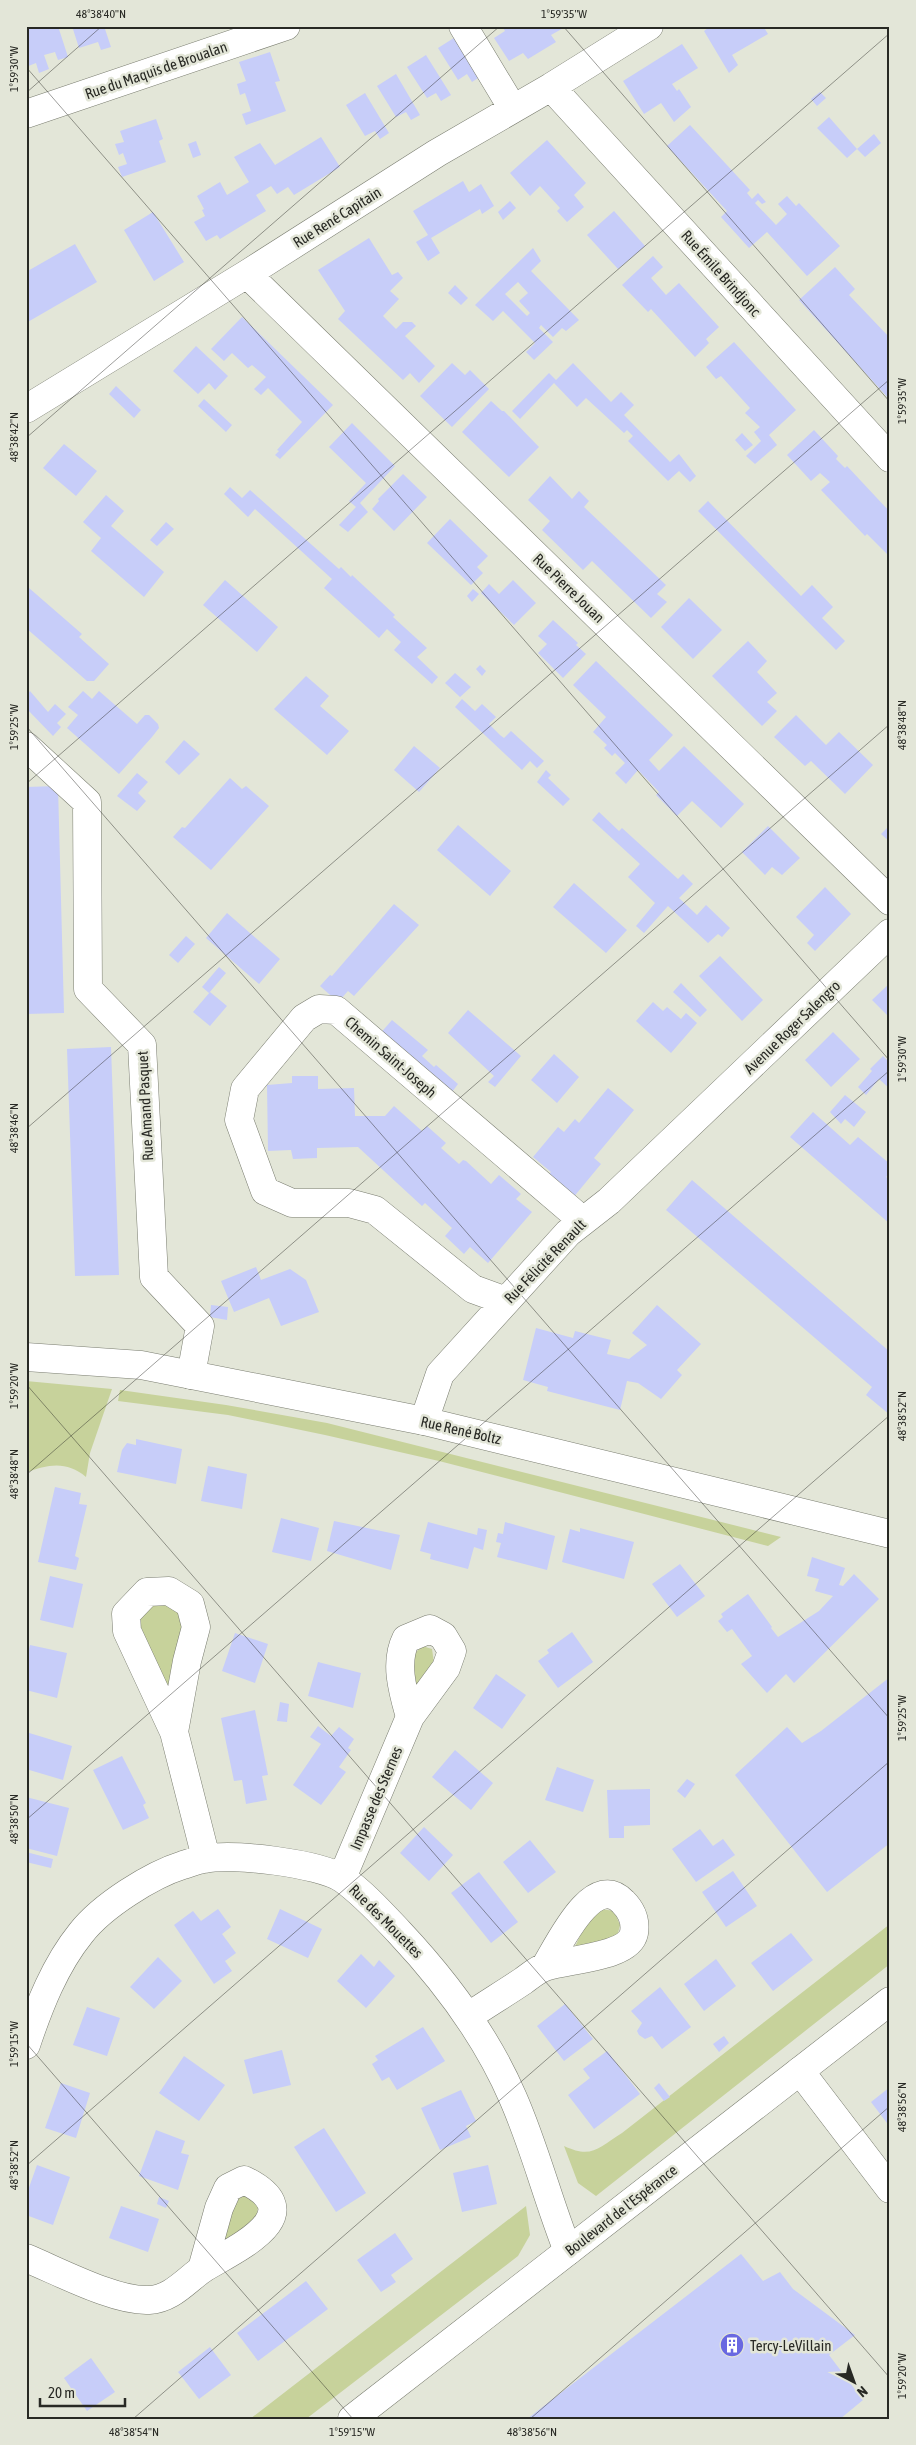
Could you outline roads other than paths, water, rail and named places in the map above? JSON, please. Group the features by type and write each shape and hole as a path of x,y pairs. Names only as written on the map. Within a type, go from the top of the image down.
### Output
{"street":[{"name":"Rue du Maquis de Broualan","path":"26,114 286,26"},
{"path":"462,26 513,109"},
{"name":"Rue René Capitain","path":"26,409 248,274 438,153 551,87 649,26"},
{"name":"Rue Émile Brindjonc","path":"551,87 890,458"},
{"name":"Rue Pierre Jouan","path":"248,274 890,901"},
{"name":"Rue Amand Pasquet","path":"26,746 87,802 88,989 142,1045 154,1276 200,1326 191,1375"},
{"name":"Avenue Roger Salengro","path":"694,1121 890,933"},
{"name":"Chemin Saint-Joseph","path":"506,1301 473,1289 375,1210 349,1204 292,1203 265,1191 239,1120 245,1089 304,1018 319,1010 336,1010 582,1220"},
{"name":"Rue Félicité Renault","path":"424,1421 440,1374 582,1220 610,1201 694,1121"},
{"name":"Rue René Boltz","path":"26,1357 141,1366 424,1421 890,1534"},
{"name":"Impasse des Sternes","path":"342,1878 410,1717"},
{"path":"174,1732 206,1858"},
{"name":"Rue des Mouettes","path":"26,2045 38,2010 64,1958 82,1932 112,1904 146,1880 173,1868 206,1858 254,1859 313,1867 342,1878 372,1904 432,1968 469,2016 512,2095 531,2140 552,2210 568,2251"},
{"path":"469,2016 544,1967"},
{"name":"Boulevard de l'Espérance","path":"352,2419 890,2001"},
{"path":"800,2071 890,2189"},
{"path":"26,2258 118,2296 149,2300 174,2292 202,2269"}],"place":[{"name":"Tercy-LeVillain","path":"732,2345"}]}
